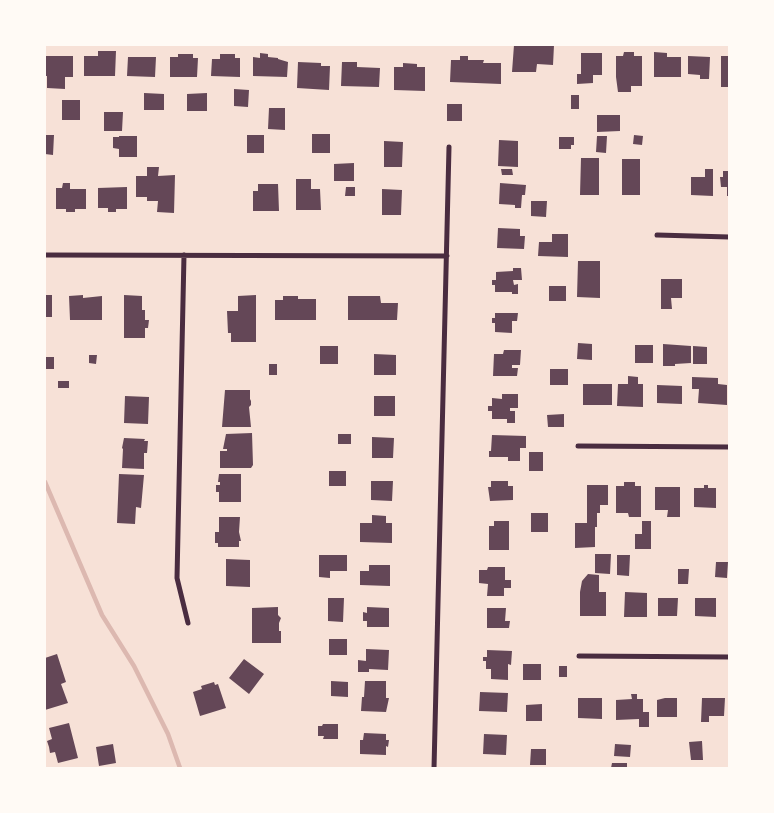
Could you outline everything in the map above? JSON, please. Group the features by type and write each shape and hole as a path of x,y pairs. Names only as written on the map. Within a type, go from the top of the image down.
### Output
{"street":[{"path":"434,768 449,147"},
{"path":"657,235 729,237"},
{"path":"45,255 447,256"},
{"path":"184,255 176,578 188,623"},
{"path":"578,446 729,447"},
{"path":"580,656 729,657"}],"building":[{"path":"514,45 554,45 553,65 537,64 536,72 512,72"},
{"path":"98,51 116,51 115,76 84,76 84,56 98,56"},
{"path":"624,52 634,52 634,56 642,56 642,86 631,86 631,92 618,92 616,56 623,56"},
{"path":"654,52 667,53 667,57 681,57 681,77 654,77"},
{"path":"260,53 288,62 287,77 253,76 253,57 260,58"},
{"path":"581,53 602,53 602,75 593,75 593,83 577,84 577,74 581,74"},
{"path":"178,54 193,54 193,58 198,58 197,77 170,77 170,57 178,57"},
{"path":"220,54 235,54 235,58 240,58 240,77 211,76 212,59 220,59"},
{"path":"45,56 73,56 73,77 65,77 65,89 47,88"},
{"path":"460,56 468,56 468,60 484,60 483,63 501,63 501,84 450,82 451,60 460,60"},
{"path":"688,56 710,57 709,79 700,79 700,75 688,74"},
{"path":"721,56 729,56 729,87 721,87"},
{"path":"128,57 156,57 155,77 127,76"},
{"path":"298,62 321,63 321,66 330,66 329,90 297,88"},
{"path":"342,62 357,62 357,67 380,68 379,87 341,86"},
{"path":"403,63 417,64 417,67 425,67 425,91 394,90 394,67 403,67"},
{"path":"234,89 249,90 248,107 234,106"},
{"path":"144,93 164,94 164,110 144,110"},
{"path":"207,93 207,111 187,111 187,94"},
{"path":"571,95 579,95 579,109 571,109"},
{"path":"62,100 80,100 80,120 62,120"},
{"path":"447,104 462,104 462,121 447,121"},
{"path":"269,108 285,108 285,130 268,129"},
{"path":"104,112 123,112 122,131 104,131"},
{"path":"597,115 620,115 620,131 597,132"},
{"path":"312,134 330,134 330,153 312,153"},
{"path":"45,135 54,135 53,155 45,154"},
{"path":"247,135 264,135 264,153 247,153"},
{"path":"634,135 643,136 642,145 633,144"},
{"path":"137,136 137,157 119,157 119,149 113,148 113,137"},
{"path":"597,136 607,136 606,153 596,152"},
{"path":"559,137 574,137 574,145 571,145 571,149 559,149"},
{"path":"499,140 518,141 518,167 498,166"},
{"path":"384,141 403,142 402,167 384,167"},
{"path":"581,158 599,158 599,195 580,195"},
{"path":"622,159 640,159 640,195 622,195"},
{"path":"354,163 354,181 334,181 334,164"},
{"path":"147,167 159,167 158,176 175,175 174,213 157,212 158,201 147,201 147,197 136,197 136,176 147,176"},
{"path":"501,169 512,169 513,175 502,175"},
{"path":"705,169 713,169 713,196 691,195 691,177 705,177"},
{"path":"723,171 729,171 729,196 727,196 727,187 721,187 720,177 723,177"},
{"path":"296,179 311,179 311,189 320,189 321,210 296,210"},
{"path":"63,183 70,183 70,189 86,189 86,209 75,209 75,212 66,212 66,209 56,209 56,188 62,188"},
{"path":"500,183 526,185 525,195 522,195 521,208 515,208 515,205 499,204"},
{"path":"258,184 278,184 279,211 253,211 253,191 258,191"},
{"path":"127,187 127,209 116,209 116,212 108,212 108,208 98,208 98,188"},
{"path":"346,187 355,187 355,196 345,196"},
{"path":"382,189 402,190 401,215 382,215"},
{"path":"531,201 547,201 546,217 531,216"},
{"path":"498,228 520,229 520,236 525,236 524,249 497,248"},
{"path":"552,234 568,234 568,257 538,256 539,242 552,242"},
{"path":"578,261 600,261 600,298 577,297"},
{"path":"513,268 521,268 522,280 513,280 514,285 518,284 518,294 495,292 495,285 492,285 492,280 496,280 496,272 513,271"},
{"path":"661,279 682,279 682,298 671,298 672,309 661,309"},
{"path":"549,286 566,286 566,301 549,301"},
{"path":"45,295 52,295 52,317 45,317"},
{"path":"83,295 83,298 102,296 102,320 70,320 69,296"},
{"path":"124,295 142,296 142,310 145,310 145,320 149,320 148,328 145,328 145,338 124,338"},
{"path":"256,295 256,342 231,342 231,333 228,333 227,311 238,311 238,296"},
{"path":"283,296 298,296 298,299 316,299 316,320 275,320 275,300 283,300"},
{"path":"348,296 380,296 381,303 398,303 397,320 348,320"},
{"path":"495,313 518,313 517,321 512,321 512,333 495,332 495,323 492,323 492,318 495,318"},
{"path":"578,343 592,344 592,360 577,359"},
{"path":"663,344 691,346 691,363 663,366"},
{"path":"635,345 653,345 653,363 635,363"},
{"path":"320,346 338,346 338,364 320,364"},
{"path":"693,346 707,347 707,364 693,364"},
{"path":"504,350 521,350 520,365 512,365 512,368 518,368 517,376 493,376 494,354 503,354"},
{"path":"374,354 396,355 396,375 374,375"},
{"path":"89,355 97,355 96,364 89,363"},
{"path":"46,357 54,357 54,369 46,369"},
{"path":"269,364 277,364 277,375 269,375"},
{"path":"550,369 568,369 568,385 550,385"},
{"path":"628,376 638,377 638,384 643,384 643,407 617,406 618,384 628,384"},
{"path":"692,377 718,378 718,384 727,385 727,405 698,403 699,389 692,389"},
{"path":"58,381 69,381 69,388 58,388"},
{"path":"583,384 612,384 612,405 583,405"},
{"path":"657,385 682,386 682,404 657,403"},
{"path":"225,390 250,390 251,427 222,427"},
{"path":"502,394 518,394 518,408 510,408 510,411 515,411 515,423 507,423 507,419 492,419 492,411 488,411 488,406 492,406 492,398 502,399"},
{"path":"125,396 149,397 148,424 124,423"},
{"path":"374,396 395,396 395,416 374,416"},
{"path":"564,414 564,427 548,427 547,415"},
{"path":"252,433 253,465 251,468 220,468 220,451 227,451 227,449 223,449 226,434"},
{"path":"338,434 351,434 351,444 338,444"},
{"path":"492,435 526,436 526,448 520,448 520,461 508,461 508,457 489,457"},
{"path":"372,437 394,438 393,458 372,458"},
{"path":"124,438 145,439 144,441 148,441 147,453 144,453 144,469 122,468"},
{"path":"529,452 543,452 543,471 529,471"},
{"path":"329,471 346,471 346,486 329,486"},
{"path":"119,474 144,475 141,508 136,507 135,524 117,523"},
{"path":"219,474 241,474 241,502 219,502 219,492 216,492 216,485 220,485 220,482 218,482"},
{"path":"371,481 393,481 392,501 371,500"},
{"path":"491,481 508,481 508,486 513,486 513,500 490,501 488,487 491,487"},
{"path":"624,482 635,482 635,486 641,486 641,517 629,517 628,513 616,513 616,486 624,486"},
{"path":"587,485 608,485 608,505 600,505 600,513 597,513 595,547 575,548 575,523 587,523"},
{"path":"704,485 708,485 708,488 716,488 716,508 694,507 694,488 704,488"},
{"path":"655,487 680,487 680,517 667,517 668,510 655,510"},
{"path":"531,513 548,513 548,532 531,532"},
{"path":"372,515 386,516 386,523 392,523 392,543 360,542 360,523 372,523"},
{"path":"219,517 240,517 239,532 241,541 239,541 239,547 218,547 218,543 215,543 215,532 219,532"},
{"path":"494,521 509,521 509,550 489,550 489,526 494,526"},
{"path":"642,521 651,521 651,549 635,549 635,534 642,534"},
{"path":"595,554 611,554 610,574 595,573"},
{"path":"319,555 347,555 347,571 330,571 330,578 319,577"},
{"path":"617,555 630,555 629,576 617,575"},
{"path":"226,559 250,560 250,587 226,586"},
{"path":"716,562 728,562 727,578 715,577"},
{"path":"369,565 390,565 390,586 360,585 360,571 369,571"},
{"path":"488,567 505,567 505,580 511,580 511,588 504,588 504,596 487,596 488,584 479,583 479,570 487,570"},
{"path":"678,569 689,569 688,584 678,584"},
{"path":"588,574 599,575 599,592 606,592 606,616 580,616 582,581"},
{"path":"625,592 647,593 647,617 624,617"},
{"path":"328,598 344,598 343,622 328,621"},
{"path":"658,598 678,598 677,616 658,616"},
{"path":"695,598 716,598 716,617 695,616"},
{"path":"278,607 278,615 281,618 279,631 281,631 281,643 252,643 252,608"},
{"path":"367,607 389,608 389,627 367,627 367,621 363,621 363,612 367,613"},
{"path":"487,608 506,608 505,621 510,621 509,628 487,628"},
{"path":"329,639 347,639 347,655 329,655"},
{"path":"366,649 389,650 388,670 369,669 369,672 358,672 358,660 366,661"},
{"path":"487,650 512,651 511,665 508,664 508,680 491,679 491,669 486,669 486,661 483,661 483,657 487,657"},
{"path":"57,654 66,682 61,684 68,703 45,710 45,658"},
{"path":"244,659 264,674 249,694 229,678"},
{"path":"523,664 541,664 541,680 523,680"},
{"path":"559,666 567,666 567,677 559,677"},
{"path":"331,681 348,682 348,697 331,696"},
{"path":"365,681 386,681 386,698 389,698 386,712 361,711"},
{"path":"214,682 215,685 218,684 226,708 200,716 193,692 202,689 201,686"},
{"path":"480,692 508,693 507,712 479,711"},
{"path":"631,694 637,694 637,699 643,699 643,712 649,712 649,727 639,727 639,719 616,720 616,700 632,699"},
{"path":"578,698 602,698 602,719 578,718"},
{"path":"677,698 677,717 657,717 657,700"},
{"path":"702,698 725,698 724,716 709,716 709,722 701,722"},
{"path":"542,704 542,721 526,721 526,705"},
{"path":"69,723 78,758 58,763 55,752 50,753 47,741 52,739 49,728"},
{"path":"338,724 338,739 323,739 324,736 318,736 318,726"},
{"path":"364,733 386,734 386,740 389,740 388,747 386,746 386,755 360,754 360,740 363,740"},
{"path":"484,734 507,735 506,755 483,754"},
{"path":"702,741 703,760 691,760 689,742"},
{"path":"113,744 116,763 99,766 96,747"},
{"path":"615,744 631,745 630,757 614,756"},
{"path":"531,749 546,749 546,765 530,765"},
{"path":"612,763 627,763 627,768 611,768"}],"waterway":[{"path":"45,482 102,615 134,666 168,734 180,768"}]}
